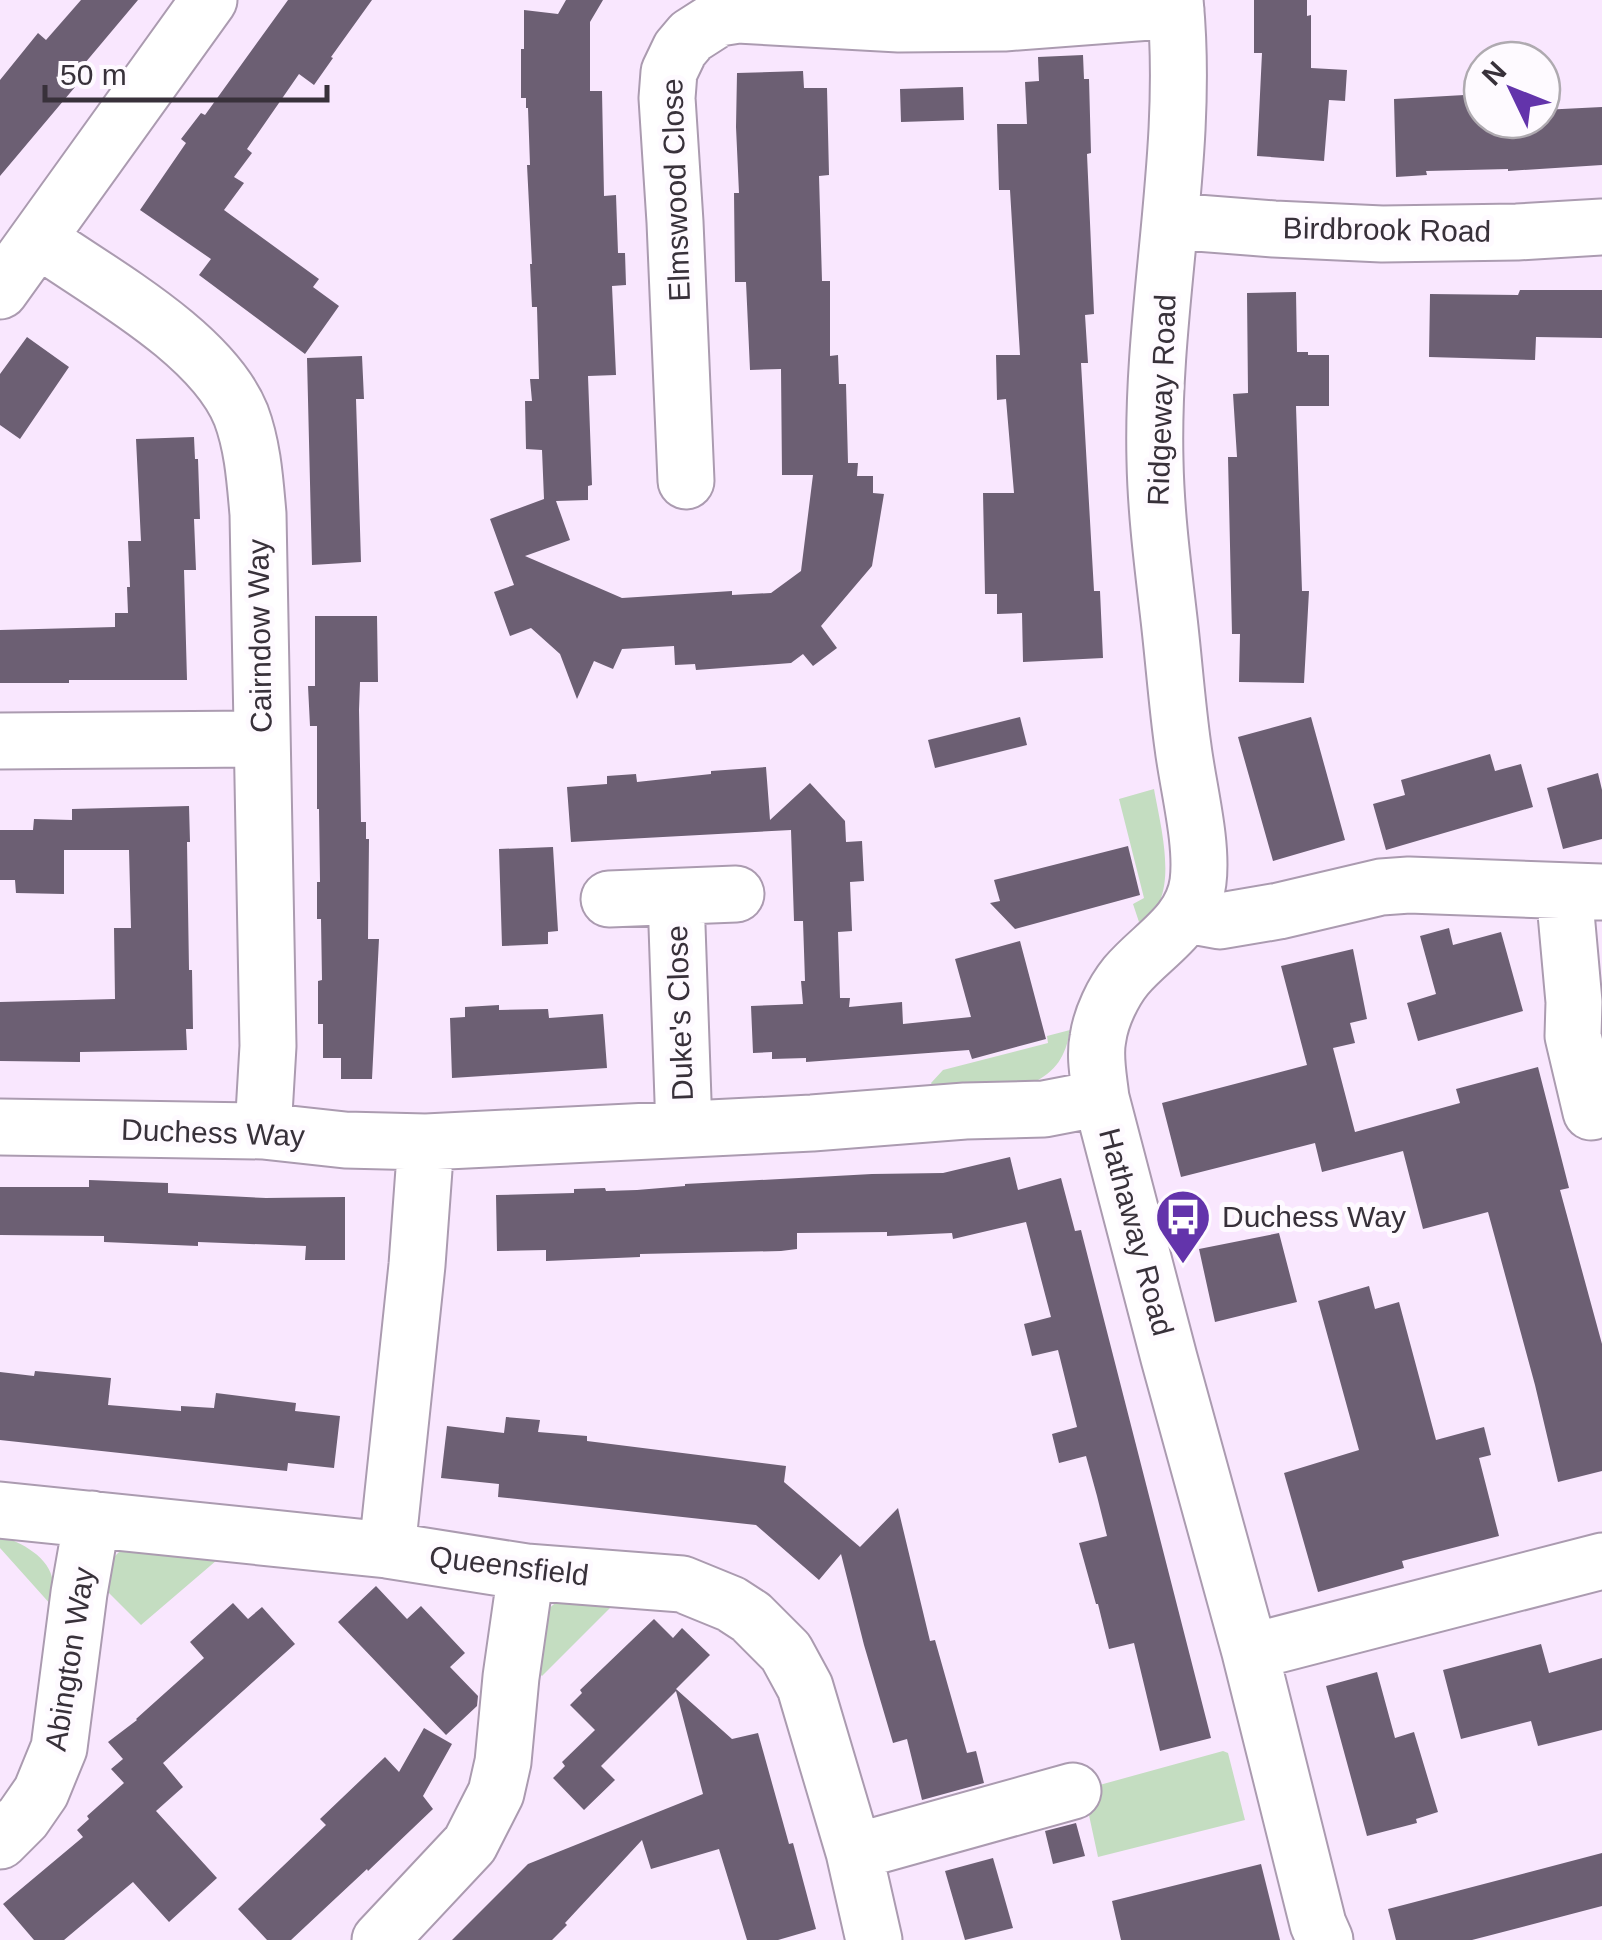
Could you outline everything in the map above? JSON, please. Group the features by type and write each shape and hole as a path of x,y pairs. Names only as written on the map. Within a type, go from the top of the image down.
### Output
{"street":[{"path":"0,291 209,0"},
{"name":"Ridgeway Road","path":"1176,5 1179,78 1154,458 1158,529 1198,871 1187,916"},
{"name":"Elmswood Close","path":"686,481 667,98 669,72 691,36 719,18 738,15 934,24 1004,22 1176,5"},
{"name":"Birdbrook Road","path":"1171,221 1382,234 1602,227"},
{"name":"Cairndow Way","path":"38,240 156,320 216,374 239,411 253,462 258,514 268,1046 264,1132"},
{"path":"0,740 262,739"},
{"path":"1187,916 1220,921 1380,887 1408,885 1583,892 1573,1036 1590,1112"},
{"name":"Duke's Close","path":"609,900 736,894"},
{"name":"Duke's Close","path":"676,896 684,1129"},
{"name":"Hathaway Road","path":"1187,916 1116,990 1098,1038 1101,1098 1325,1940"},
{"name":"Duchess Way","path":"0,1127 264,1132 344,1140 426,1142 1044,1109 1101,1098"},
{"path":"387,1550 426,1142"},
{"name":"Queensfield","path":"0,1510 387,1550 526,1572 682,1584 731,1604 786,1652 805,1687 854,1852 874,1940"},
{"name":"Abington Way","path":"0,1841 24,1818 41,1792 59,1748 92,1519"},
{"path":"1250,1652 1602,1562"},
{"path":"380,1940 470,1844 496,1792 526,1572"},
{"path":"854,1852 1073,1791"}],"green space":[{"path":"1154,789 1165,882 1153,913 1139,922 1133,904 1144,898 1119,799"},
{"path":"1070,1030 1058,1062 1048,1074 1032,1083 935,1090 931,1083 943,1070 1048,1043 1047,1036"},
{"path":"0,1536 25,1547 46,1565 53,1582 52,1606 0,1548"},
{"path":"122,1549 217,1560 141,1625 104,1588 113,1558"},
{"path":"561,1598 613,1605 542,1676 535,1669 538,1618"},
{"path":"1223,1751 1228,1753 1245,1820 1098,1857 1085,1789"}],"building":[{"path":"81,0 138,0 69,82 75,87 0,176 0,80 38,33 46,40"},
{"path":"288,0 372,0 314,85 299,74 247,149 252,153 234,177 244,183 224,210 319,279 313,287 339,306 305,354 199,275 211,259 140,210 186,143 181,139 201,113 205,115"},
{"path":"566,0 603,0 590,22 590,91 602,91 604,196 616,195 618,253 625,253 626,285 612,286 616,375 588,376 592,485 588,486 588,500 556,501 570,540 525,556 622,598 732,591 732,595 771,593 801,571 813,475 782,475 781,369 750,370 746,282 735,282 734,193 739,193 737,73 803,71 804,88 827,88 829,175 819,176 822,281 830,281 830,356 838,355 839,384 846,384 848,463 858,463 857,476 873,476 873,493 884,494 872,566 821,626 837,648 813,666 803,654 791,663 696,670 695,664 675,665 674,646 622,649 613,669 594,661 577,699 560,654 531,628 510,636 494,592 514,585 490,519 544,499 542,450 526,449 525,401 532,401 530,379 539,379 537,307 532,307 530,264 528,108 526,98 521,98 524,10 558,14"},
{"path":"1254,0 1307,0 1307,16 1311,15 1311,68 1347,70 1345,101 1329,100 1324,161 1257,156 1262,53 1254,53"},
{"path":"1083,55 1084,79 1089,79 1091,153 1087,154 1094,314 1085,315 1088,363 1081,363 1094,591 1100,591 1103,658 1023,662 1022,613 997,614 997,594 985,594 983,493 1014,493 1006,399 997,400 996,355 1020,355 1010,190 999,190 997,124 1027,124 1025,82 1039,81 1038,57"},
{"path":"963,87 964,120 901,122 900,89"},
{"path":"1462,95 1462,140 1562,140 1562,109 1602,107 1602,165 1426,171 1427,175 1396,177 1394,99"},
{"path":"1520,290 1602,290 1602,338 1536,337 1535,360 1429,357 1430,294 1518,295"},
{"path":"1296,292 1297,352 1329,355 1329,406 1296,406 1302,591 1309,591 1304,683 1239,682 1240,634 1232,634 1228,457 1237,457 1233,394 1248,393 1247,293"},
{"path":"27,337 69,367 20,439 0,425 0,374"},
{"path":"362,356 364,399 356,399 361,562 312,565 307,358"},
{"path":"194,437 200,519 194,519 196,570 184,570 187,680 0,683 0,630 115,627 115,613 128,613 128,541 141,541 136,439"},
{"path":"315,616 377,616 378,682 360,682 359,710 361,822 366,822 369,839 368,939 379,939 372,1079 341,1079 341,1058 323,1058 323,1024 318,1024 318,981 322,980 321,919 317,919 317,726 310,726 308,686 315,686"},
{"path":"1020,717 1027,745 935,768 928,740"},
{"path":"1311,717 1345,840 1273,861 1238,737"},
{"path":"1490,754 1495,771 1521,764 1533,807 1386,850 1373,804 1405,795 1401,780"},
{"path":"766,767 770,820 810,783 845,821 846,842 862,841 864,881 850,882 852,931 838,932 840,998 850,998 849,1007 902,1002 903,1024 971,1017 955,959 1020,941 1046,1039 972,1059 969,1050 806,1062 806,1058 772,1059 772,1052 753,1053 751,1006 803,1004 803,921 794,921 791,830 571,842 567,787 607,784 607,776 636,774 637,782"},
{"path":"1598,773 1602,839 1563,849 1547,788"},
{"path":"189,806 193,1029 186,1029 187,1050 80,1052 80,1062 0,1061 0,1002 115,999 114,928 131,928 129,850 64,850 64,894 16,893 15,880 0,880 0,830 33,830 34,819 72,820 72,809"},
{"path":"1128,846 1140,895 1015,929 990,903 1000,901 994,880"},
{"path":"553,847 558,931 548,932 548,944 502,946 499,849"},
{"path":"1449,928 1453,945 1501,932 1523,1011 1418,1041 1407,1003 1436,994 1420,936"},
{"path":"1353,949 1367,1019 1350,1023 1355,1043 1333,1048 1355,1132 1460,1103 1456,1089 1538,1067 1569,1188 1560,1190 1602,1344 1602,1471 1558,1482 1488,1212 1423,1229 1403,1151 1322,1172 1315,1143 1181,1177 1162,1103 1307,1065 1281,966"},
{"path":"499,1005 499,1010 548,1009 549,1018 603,1014 607,1068 452,1078 450,1018 465,1017 465,1007"},
{"path":"1010,1157 1018,1190 1061,1178 1075,1231 1081,1230 1211,1738 1160,1751 1134,1643 1109,1649 1079,1543 1107,1536 1097,1496 1086,1456 1059,1463 1052,1434 1077,1427 1058,1350 1032,1356 1024,1324 1051,1317 1026,1222 953,1239 952,1233 797,1233 797,1249 781,1251 546,1261 546,1250 497,1251 496,1195 943,1173"},
{"path":"89,1180 168,1183 168,1193 345,1197 345,1260 305,1260 306,1246 198,1242 198,1246 104,1242 104,1236 0,1235 0,1187 89,1187"},
{"path":"1279,1233 1297,1302 1215,1322 1199,1249"},
{"path":"1369,1286 1375,1309 1399,1302 1436,1440 1484,1427 1491,1455 1479,1458 1499,1536 1402,1561 1404,1568 1318,1592 1284,1473 1359,1450 1318,1301"},
{"path":"35,1371 111,1378 108,1405 181,1411 181,1406 214,1408 216,1393 296,1403 295,1411 340,1416 334,1468 288,1463 287,1471 0,1440 0,1372 34,1376"},
{"path":"506,1417 540,1420 538,1432 587,1436 587,1441 786,1466 784,1482 860,1547 898,1508 930,1641 935,1640 967,1753 976,1751 984,1783 922,1800 907,1739 893,1743 841,1554 819,1580 756,1525 498,1497 499,1484 441,1478 447,1426 504,1433"},
{"path":"376,1586 407,1619 421,1606 465,1653 450,1667 478,1696 477,1706 446,1735 338,1622"},
{"path":"233,1603 248,1619 262,1607 295,1644 163,1763 183,1787 156,1811 217,1878 169,1922 133,1882 64,1940 34,1940 3,1904 83,1837 77,1830 89,1819 87,1816 124,1783 111,1769 123,1759 108,1742 204,1658 190,1642"},
{"path":"654,1619 673,1638 682,1628 710,1655 676,1689 732,1739 758,1733 816,1929 778,1940 747,1940 719,1849 651,1869 642,1840 552,1940 452,1940 528,1864 703,1794 676,1691 601,1766 615,1780 584,1810 553,1778 565,1766 562,1762 595,1730 570,1705 582,1693 580,1690"},
{"path":"1541,1644 1549,1673 1602,1658 1602,1730 1538,1746 1531,1721 1461,1739 1443,1670"},
{"path":"1377,1672 1395,1738 1414,1732 1438,1812 1416,1819 1417,1823 1367,1836 1326,1686"},
{"path":"424,1728 452,1744 423,1796 433,1809 291,1940 267,1940 238,1909 326,1825 320,1819 385,1757 399,1772"},
{"path":"1076,1823 1085,1856 1053,1864 1045,1831"},
{"path":"1602,1853 1602,1906 1472,1940 1396,1940 1388,1909"},
{"path":"993,1858 1013,1928 965,1940 945,1871"},
{"path":"1261,1864 1280,1940 1121,1940 1112,1901"}],"place":[{"name":"Duchess Way","path":"1183,1266"}]}
